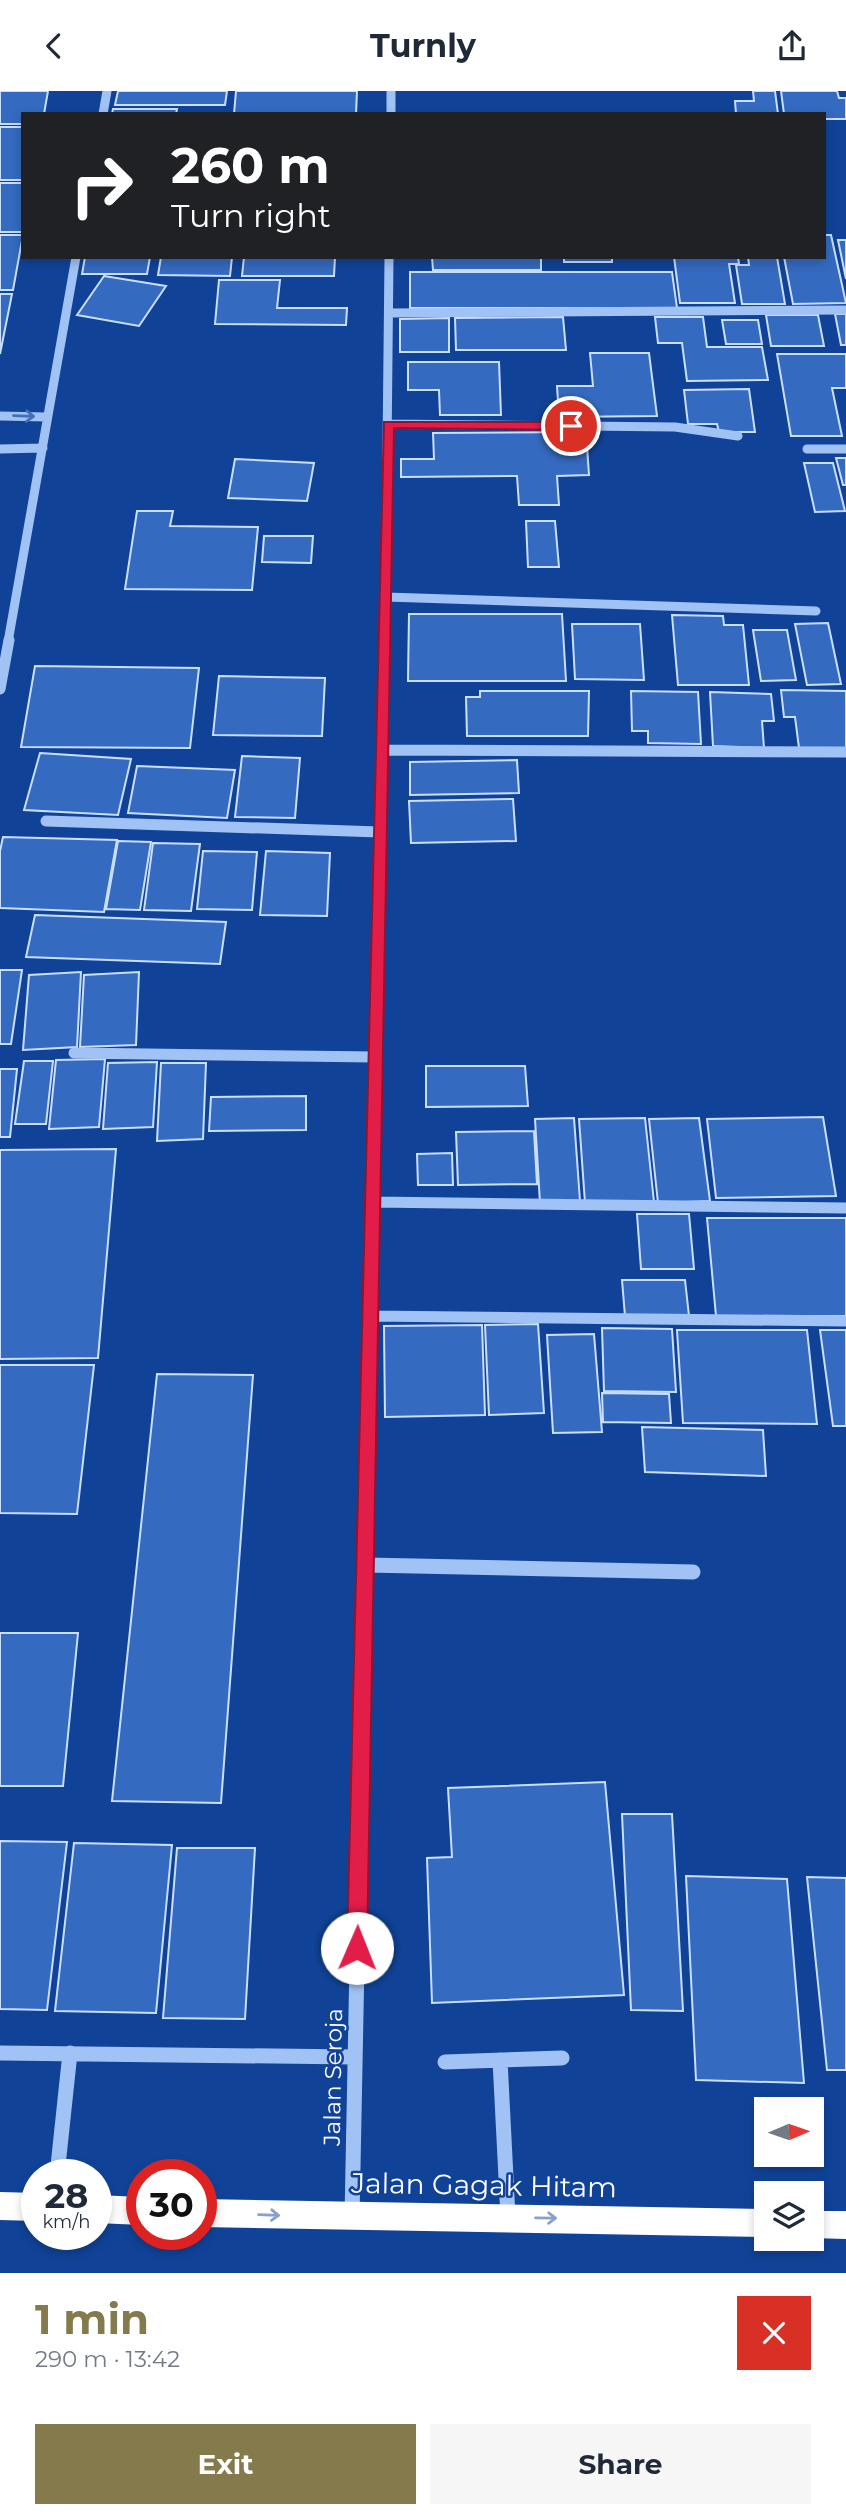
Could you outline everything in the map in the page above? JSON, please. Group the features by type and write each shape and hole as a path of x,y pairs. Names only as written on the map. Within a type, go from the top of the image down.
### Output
{"highway":[{"path":"0,2206 21,2207"},
{"name":"Jalan Gagak Hitam","path":"217,2214 754,2224"},
{"path":"824,2225 846,2225"}],"street":[{"path":"103,112 107,91"},
{"path":"391,91 391,112"},
{"path":"0,689 76,259"},
{"name":"Jalan Seroja","path":"352,2218 386,597 389,259"},
{"path":"389,313 846,310"},
{"path":"0,415 47,417"},
{"path":"388,424 675,427 738,436"},
{"path":"0,449 43,448"},
{"path":"807,449 846,449"},
{"path":"386,597 816,611"},
{"path":"382,750 846,752"},
{"path":"46,821 379,832"},
{"path":"74,1053 375,1057"},
{"path":"373,1202 846,1207"},
{"path":"370,1316 846,1321"},
{"path":"367,1565 693,1572"},
{"path":"0,2053 354,2057"},
{"path":"59,2159 70,2053"},
{"path":"445,2062 562,2058"},
{"path":"500,2060 508,2217"}],"building":[{"path":"0,91 48,91 44,112 21,112 21,124 0,124"},
{"path":"118,91 227,91 225,105 115,105"},
{"path":"236,91 357,91 356,112 234,112"},
{"path":"753,91 775,91 778,112 736,112 735,101 754,101"},
{"path":"781,91 837,91 839,98 846,98 846,119 826,119 826,112 784,112"},
{"path":"113,109 177,109 176,112 112,112"},
{"path":"0,127 21,127 21,180 0,180"},
{"path":"0,183 21,183 21,232 0,232"},
{"path":"0,235 21,235 13,290 0,290"},
{"path":"826,235 831,235 846,303 793,304 784,259 826,259"},
{"path":"838,240 846,240 846,279"},
{"path":"85,259 150,259 147,274 82,274"},
{"path":"161,259 232,259 230,276 158,275"},
{"path":"244,259 335,259 334,276 242,276"},
{"path":"432,259 541,259 541,270 433,270"},
{"path":"564,259 612,259 612,262 564,262"},
{"path":"674,259 738,259 739,264 729,264 735,303 680,303"},
{"path":"748,259 777,259 785,304 742,304 736,265 749,265"},
{"path":"410,272 672,272 677,308 410,308"},
{"path":"104,276 166,286 139,326 77,315"},
{"path":"219,280 280,280 277,308 347,308 346,325 215,324"},
{"path":"0,294 12,294 0,354"},
{"path":"835,314 846,314 846,345 841,345"},
{"path":"766,315 818,315 824,346 771,346"},
{"path":"563,317 566,350 456,350 455,318"},
{"path":"655,317 703,317 707,347 762,347 768,380 687,381 682,343 658,343"},
{"path":"449,318 449,352 400,352 400,319"},
{"path":"722,320 758,320 762,344 726,344"},
{"path":"590,353 649,353 657,416 559,417 557,386 593,386"},
{"path":"777,354 846,354 846,388 832,388 842,436 791,436"},
{"path":"408,362 499,362 501,415 440,415 439,390 408,390"},
{"path":"749,389 755,432 719,432 717,424 688,424 684,390"},
{"path":"586,432 589,475 557,476 559,505 519,505 517,476 401,477 401,459 434,459 433,433"},
{"path":"836,458 846,458 846,485 843,485"},
{"path":"235,459 314,463 307,501 228,498"},
{"path":"804,463 833,463 845,511 815,512"},
{"path":"137,511 173,511 170,526 258,527 252,590 125,589"},
{"path":"526,521 555,521 559,567 528,567"},
{"path":"264,536 313,536 311,563 262,562"},
{"path":"409,614 562,614 566,681 408,681"},
{"path":"672,615 723,616 724,625 743,625 749,685 678,685"},
{"path":"828,623 841,684 807,685 795,624"},
{"path":"572,624 640,624 644,680 575,679"},
{"path":"753,630 787,630 796,680 761,681"},
{"path":"35,666 199,668 190,748 21,747"},
{"path":"219,676 325,678 322,736 213,735"},
{"path":"781,690 846,691 846,749 799,748 795,717 784,717"},
{"path":"480,691 589,691 588,736 467,736 466,697 480,697"},
{"path":"631,691 698,692 701,744 648,743 648,731 632,731"},
{"path":"710,692 771,694 774,721 762,721 764,748 713,746"},
{"path":"40,753 131,759 118,815 24,810"},
{"path":"242,756 300,758 295,818 235,817"},
{"path":"517,760 519,793 410,795 410,762"},
{"path":"137,766 235,770 227,818 128,813"},
{"path":"513,799 516,841 411,843 409,801"},
{"path":"3,837 117,840 104,912 0,908 0,851"},
{"path":"118,841 151,842 140,910 106,909"},
{"path":"153,843 200,844 191,911 144,910"},
{"path":"203,851 257,852 252,910 197,909"},
{"path":"266,851 330,853 327,916 260,915"},
{"path":"35,915 226,922 220,964 26,957"},
{"path":"0,970 22,970 11,1044 0,1044"},
{"path":"81,972 77,1047 23,1050 29,975"},
{"path":"139,972 136,1045 80,1047 84,975"},
{"path":"105,1059 99,1127 49,1129 56,1060"},
{"path":"24,1061 53,1061 46,1124 15,1124"},
{"path":"157,1062 153,1127 103,1129 108,1063"},
{"path":"161,1063 206,1063 203,1139 157,1141"},
{"path":"426,1066 525,1066 528,1106 426,1107"},
{"path":"0,1069 17,1069 10,1137 0,1137"},
{"path":"306,1096 306,1130 209,1131 211,1097"},
{"path":"823,1117 836,1196 716,1198 707,1119"},
{"path":"574,1118 580,1201 540,1203 535,1119"},
{"path":"645,1118 654,1202 585,1203 579,1119"},
{"path":"699,1118 710,1201 658,1203 649,1119"},
{"path":"534,1131 537,1184 458,1185 456,1132"},
{"path":"116,1149 98,1358 0,1359 0,1150"},
{"path":"452,1153 453,1185 418,1185 417,1154"},
{"path":"637,1214 689,1214 694,1269 641,1269"},
{"path":"707,1218 846,1218 846,1316 716,1316"},
{"path":"622,1280 685,1280 689,1316 625,1316"},
{"path":"538,1324 544,1413 489,1415 485,1325"},
{"path":"482,1325 485,1415 385,1417 384,1326"},
{"path":"602,1328 672,1329 676,1392 604,1391"},
{"path":"677,1330 807,1330 817,1424 683,1423"},
{"path":"820,1330 846,1330 846,1426 833,1426"},
{"path":"594,1334 602,1432 553,1433 547,1335"},
{"path":"0,1365 94,1365 77,1514 0,1513"},
{"path":"157,1374 253,1375 221,1803 112,1801"},
{"path":"602,1393 669,1394 671,1423 603,1422"},
{"path":"642,1427 763,1430 766,1476 645,1472"},
{"path":"0,1633 78,1633 63,1786 0,1786"},
{"path":"605,1782 624,1995 432,2003 427,1858 452,1857 448,1788"},
{"path":"622,1814 672,1814 683,2011 631,2010"},
{"path":"0,1841 67,1842 47,2010 0,2009"},
{"path":"74,1843 172,1845 156,2013 55,2011"},
{"path":"177,1848 255,1848 245,2019 163,2018"},
{"path":"686,1876 787,1879 804,2083 696,2080"},
{"path":"807,1877 846,1878 846,2070 827,2070"}],"route":[{"path":"357,1948 367,1565 388,424 571,426"}]}
